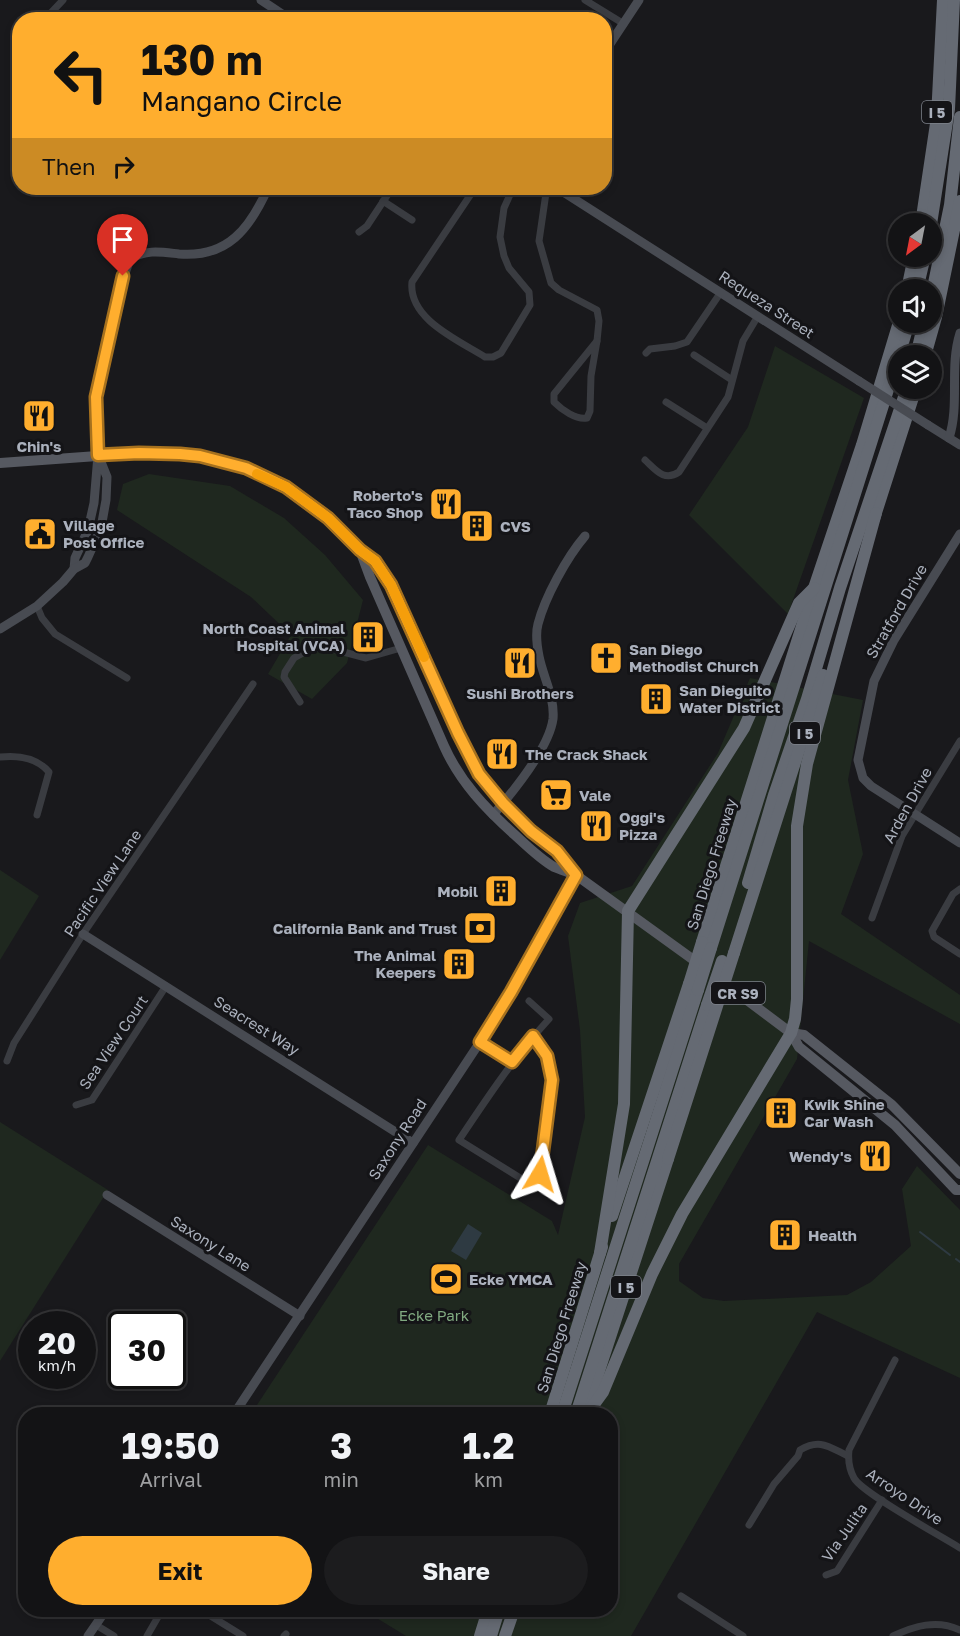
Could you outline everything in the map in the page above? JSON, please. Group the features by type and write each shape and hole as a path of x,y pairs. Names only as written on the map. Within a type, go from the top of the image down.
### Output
{"highway":[{"name":"I 5","path":"923,213 937,117 943,0"},
{"path":"933,213 949,109 954,0"},
{"path":"935,279 950,206 960,117"},
{"path":"928,345 960,201"},
{"name":"San Diego Freeway","path":"552,1407 600,1252 707,945 814,588 862,445 896,333"},
{"path":"707,945 888,391"},
{"path":"578,1407 707,1005 730,951 774,795 903,399"},
{"name":"I 5","path":"588,1407 668,1159 730,951 912,399"},
{"path":"591,1407 603,1392 652,1274 682,1214 791,1033 797,999 797,826 807,765 876,513"},
{"path":"600,1252 624,1104 628,911 744,728 799,603 814,588"},
{"path":"564,1407 693,987"},
{"path":"480,1636 486,1617"},
{"path":"491,1636 497,1617"},
{"path":"505,1636 512,1617"},
{"path":"514,1636 521,1617"}],"main road":[{"name":"CR S9","path":"0,463 98,455 180,454 200,456 246,468 286,487 328,518 360,550 375,561 391,585 479,774 503,803 531,831 557,851 576,875"},
{"name":"CR S9","path":"360,550 451,762 471,791 493,815 531,850 555,867 576,875 628,911 791,1033 799,1047 895,1125 956,1190 960,1190"},
{"name":"CR S9","path":"791,1033 804,1035 892,1104 960,1174"}],"street":[{"path":"52,12 63,0"},
{"path":"261,0 279,12"},
{"path":"585,0 604,12"},
{"path":"612,41 639,0"},
{"path":"612,17 624,24"},
{"path":"0,629 36,606 63,582 74,569 75,558 88,530 94,503 98,455 95,405 98,381 119,290 130,259 150,251 211,253 240,234 256,213 265,195"},
{"path":"359,232 367,226 387,195"},
{"path":"470,195 412,282 411,294 416,305 434,324 485,357 493,357 501,353 530,305 529,292 509,268 500,237 504,208 510,195"},
{"path":"546,195 539,241 551,283 597,310 599,321 597,341 591,376 590,411 587,418 580,419 559,407 554,402 554,394 597,341"},
{"name":"Requeza Street","path":"568,195 960,445"},
{"path":"383,201 412,220"},
{"path":"646,353 650,348 675,346 687,342 721,292"},
{"path":"645,460 663,476 672,477 679,472 728,397 743,341 758,316"},
{"path":"949,438 957,405 955,367 956,344 960,333"},
{"path":"694,355 732,380"},
{"path":"666,402 707,428"},
{"name":"Stratford Drive","path":"915,815 871,786 863,778 858,760 874,681 894,640 960,534"},
{"path":"493,815 540,752 549,732 553,718 550,690 536,640 537,625 562,571 585,536"},
{"path":"36,606 55,634 127,678"},
{"path":"300,702 284,677 289,664 302,652 320,647 366,658 401,648"},
{"name":"Pacific View Lane","path":"7,1061 14,1043 84,934 253,684"},
{"name":"Arden Drive","path":"872,918 902,836 960,741"},
{"path":"0,757 10,756 38,761 49,772 37,815"},
{"path":"915,815 960,843"},
{"name":"Saxony Road","path":"239,1407 480,1042 511,992 576,875"},
{"path":"960,889 953,894 932,931 934,937 960,954"},
{"name":"Seacrest Way","path":"84,934 413,1143"},
{"name":"Sea View Court","path":"76,1105 92,1100 166,986"},
{"path":"529,1002 549,1018 533,1036 512,1062 459,1140 530,1182 537,1179 540,1174 552,1080 547,1056 533,1036"},
{"path":"480,1042 512,1062"},
{"name":"Saxony Lane","path":"107,1195 300,1316"},
{"path":"749,1525 774,1484 798,1456 800,1450 811,1443 819,1443 849,1456 849,1450 895,1360"},
{"name":"Arroyo Drive","path":"849,1456 854,1478 861,1486 960,1548"},
{"name":"Via Julita","path":"826,1575 837,1571 882,1500"},
{"path":"681,1596 743,1636"},
{"path":"88,1636 101,1617"},
{"path":"147,1636 158,1617"},
{"path":"212,1617 243,1636"},
{"path":"893,1636 926,1624 942,1624 960,1630"},
{"path":"96,1625 114,1636"}],"green space":[{"path":"775,346 864,398 788,614 689,515 748,427"},
{"path":"149,474 230,486 284,518 325,555 363,600 347,663 312,699 268,674 291,635 251,597 117,510 123,484"},
{"name":"Ecke Park","path":"750,678 863,700 848,780 863,854 841,914 960,995 960,1024 809,941 797,1059 679,1264 679,1281 703,1298 724,1301 847,1295 871,1282 911,1246 902,1189 917,1166 960,1210 960,1378 817,1312 631,1636 406,1636 375,1617 618,1617 618,1407 256,1407 428,1145 552,1221 558,1235 585,1117 580,1030 568,936 580,903 632,886 718,753"},
{"path":"0,870 39,896 0,960"},
{"path":"0,1122 108,1190 32,1311 18,1311 18,1332 0,1361"}],"shaded area":[{"path":"468,1224 482,1233 466,1260 451,1251"}],"waterway":[{"path":"920,1232 950,1255"},
{"path":"956,1259 960,1262"}],"slow traffic":[{"path":"257,474 286,487 328,518 360,550 375,561 404,610 424,657"}],"place":[{"name":"Chin's","path":"39,416"},
{"name":"Roberto's Taco Shop","path":"446,504"},
{"name":"CVS","path":"477,526"},
{"name":"Village Post Office","path":"40,534"},
{"name":"North Coast Animal Hospital (VCA)","path":"368,637"},
{"name":"San Diego Methodist Church","path":"606,658"},
{"name":"Sushi Brothers","path":"520,663"},
{"name":"San Dieguito Water District","path":"656,699"},
{"name":"The Crack Shack","path":"502,754"},
{"name":"Vale","path":"556,795"},
{"name":"Oggi's Pizza","path":"596,826"},
{"name":"Mobil","path":"501,891"},
{"name":"California Bank and Trust","path":"480,928"},
{"name":"The Animal Keepers","path":"459,964"},
{"name":"Kwik Shine Car Wash","path":"781,1113"},
{"name":"Wendy's","path":"875,1156"},
{"name":"Health","path":"785,1235"},
{"name":"Ecke YMCA","path":"446,1279"}],"route":[{"path":"123,276 98,381 95,405 98,455 180,454 200,456 246,468 286,487 328,518 360,550 375,561 391,585 404,610 432,678 479,774 503,803 531,831 557,851 576,875 511,992 480,1042 512,1062 533,1036 547,1056 552,1080 540,1174"}]}
